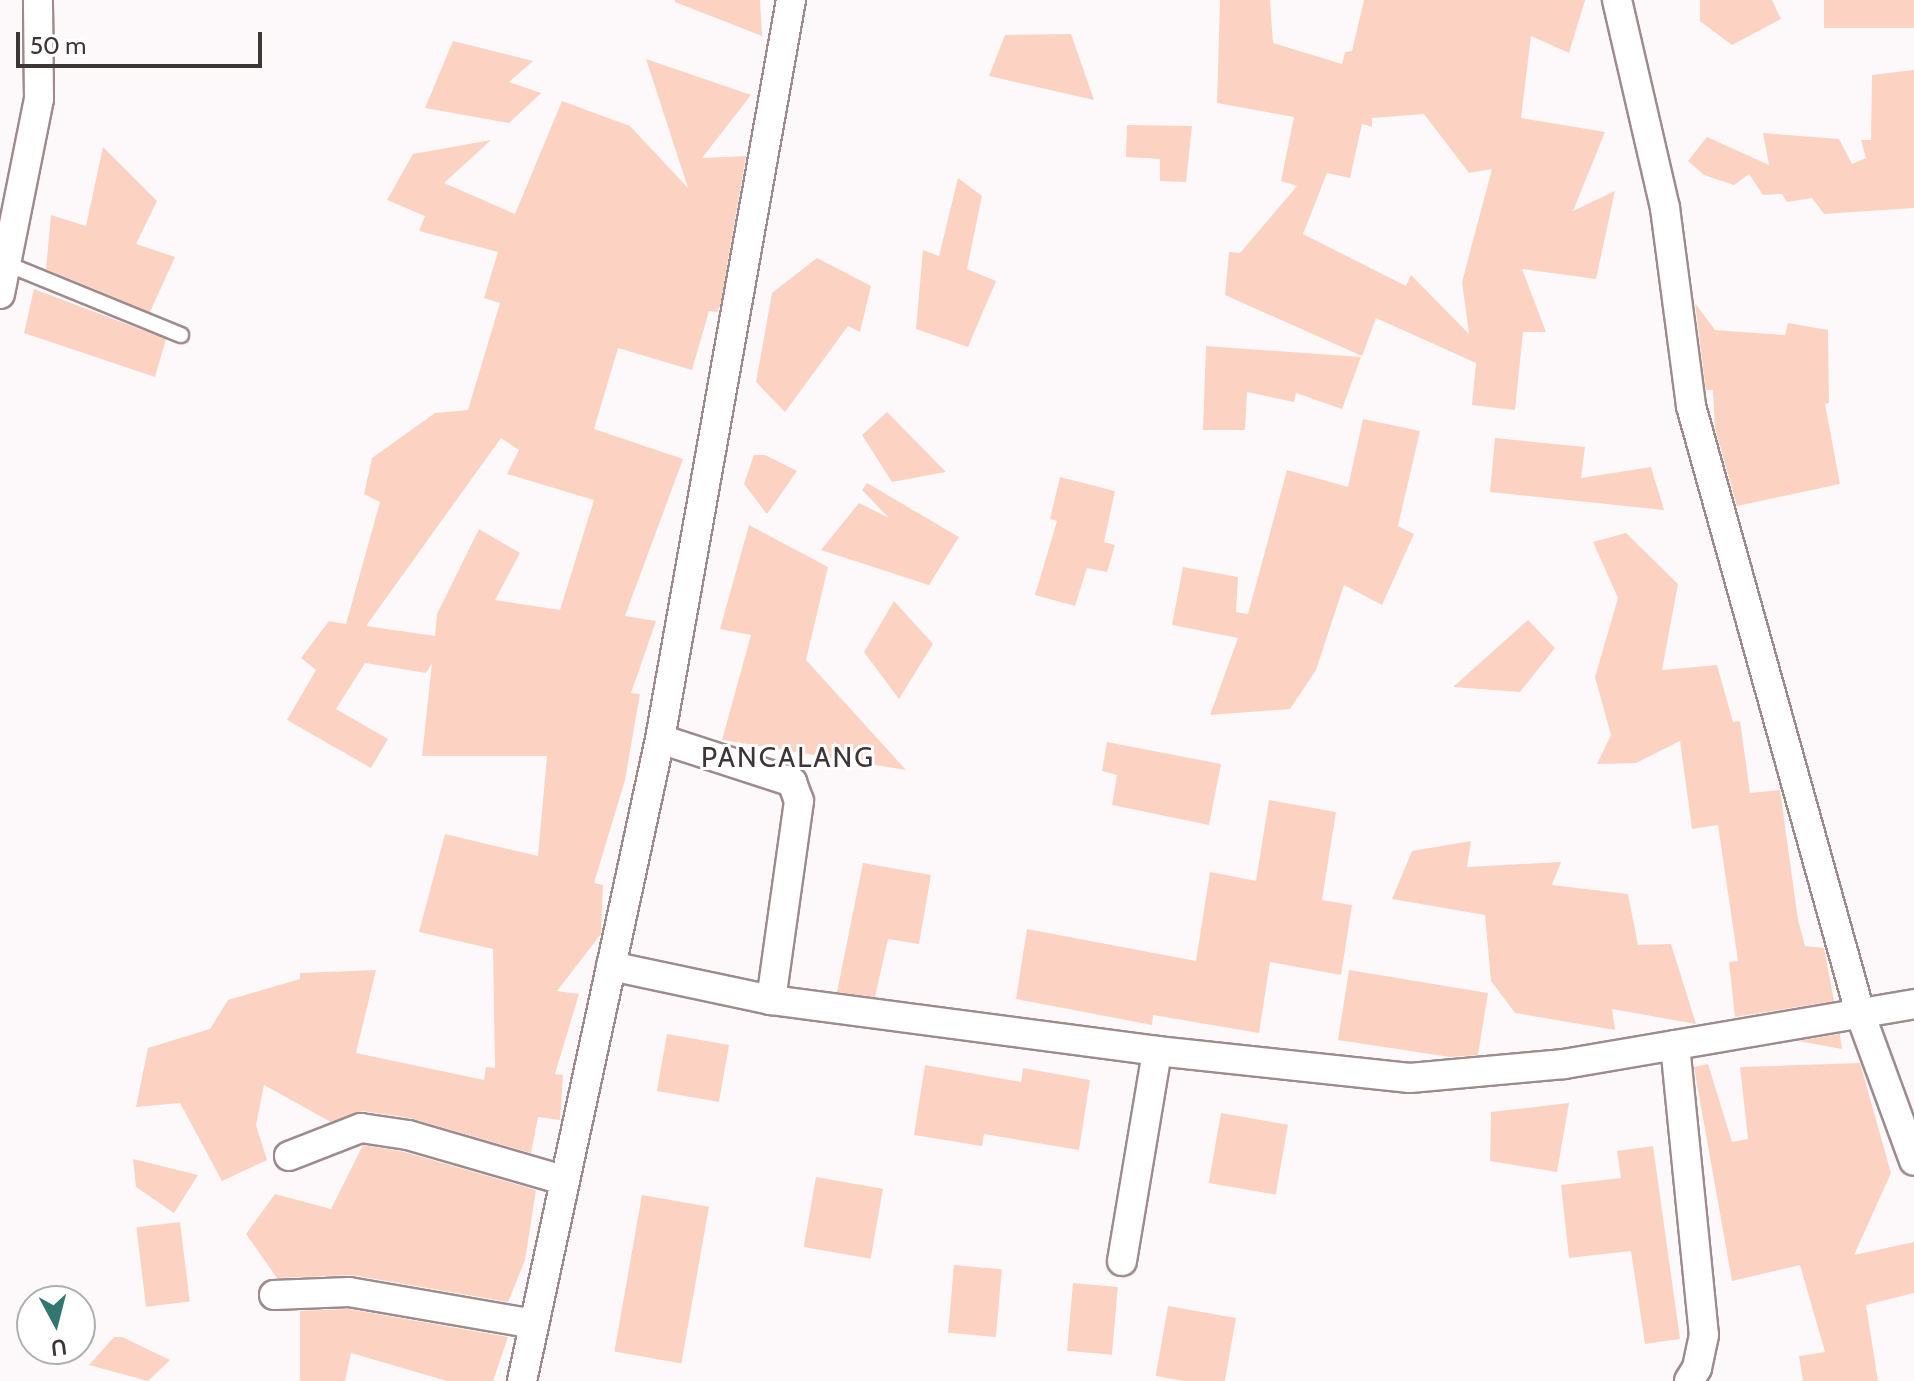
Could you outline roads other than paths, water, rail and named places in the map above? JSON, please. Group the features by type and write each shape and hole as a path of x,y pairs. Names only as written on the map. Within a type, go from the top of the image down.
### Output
{"street":[{"path":"0,294 7,264 7,232 39,99 38,0"},
{"path":"522,1381 660,739 791,0"},
{"path":"1617,0 1665,208 1691,406 1861,1016 1914,1161"},
{"path":"660,739 792,782 799,801 771,1000"},
{"path":"611,966 771,1000 1157,1051 1410,1078 1564,1064 1861,1016 1914,1004"},
{"path":"1675,1045 1704,1335 1697,1368 1689,1381"},
{"path":"1122,1261 1157,1051"},
{"path":"289,1156 361,1128 408,1135 563,1180"},
{"path":"274,1295 349,1292 534,1324"}],"lane":[{"path":"7,264 181,335"}],"district":[{"name":"PANCALANG","path":"788,757"}]}
